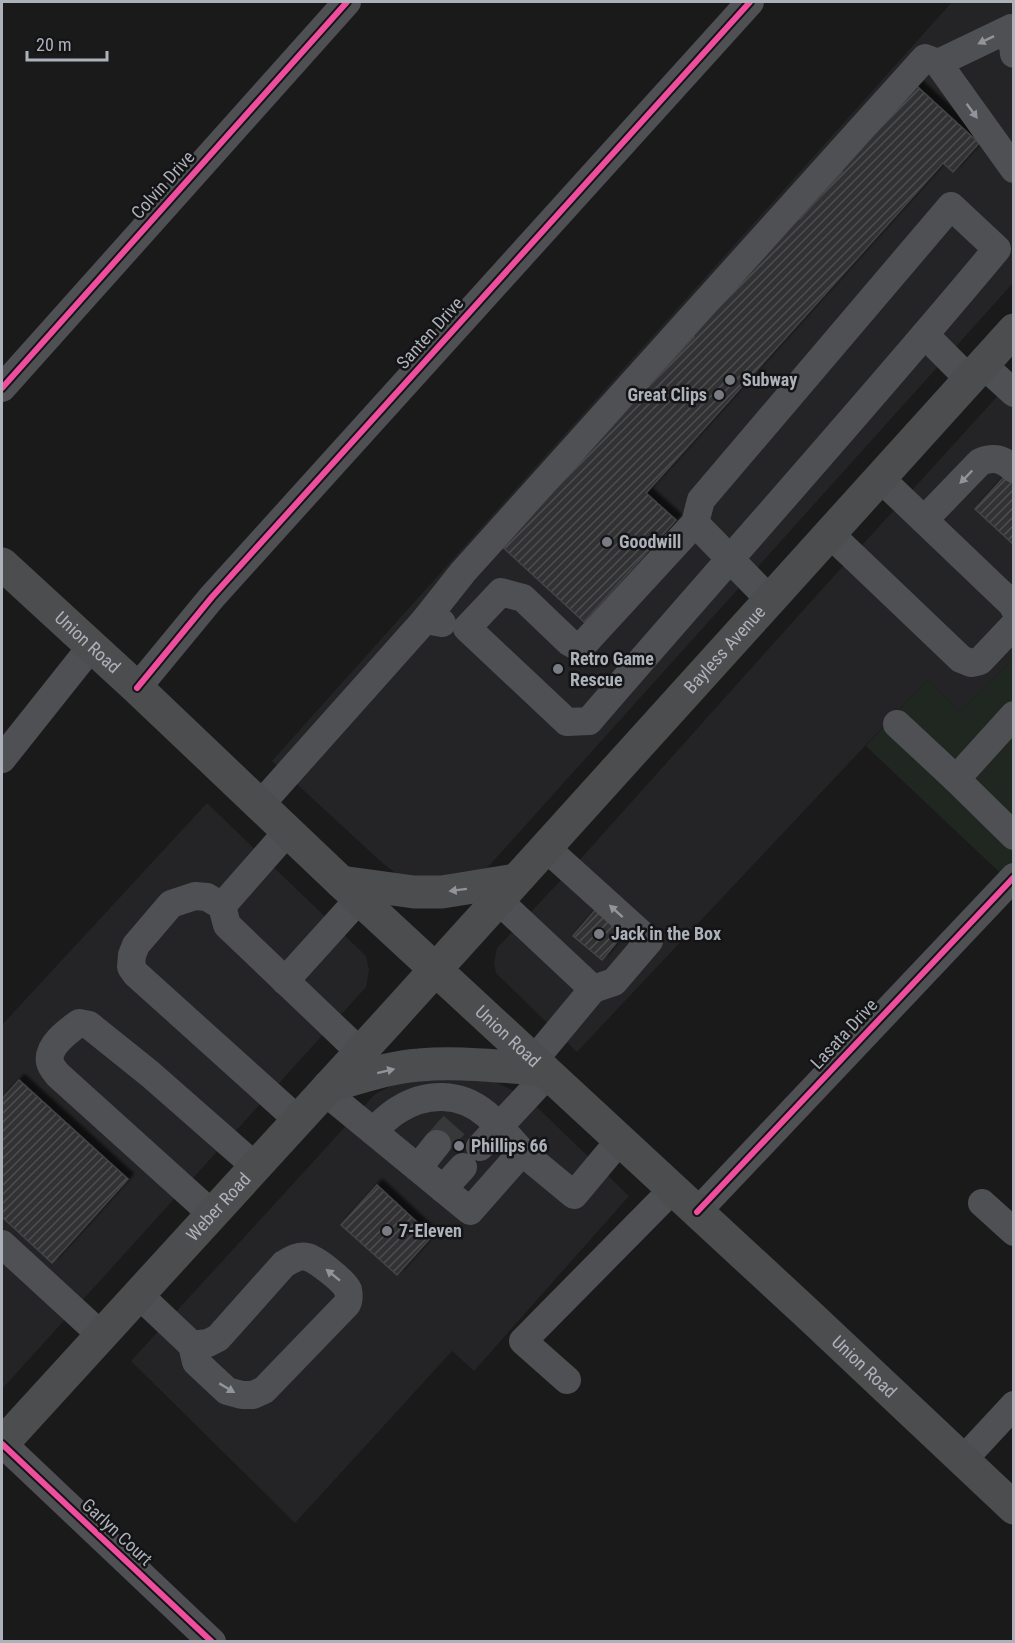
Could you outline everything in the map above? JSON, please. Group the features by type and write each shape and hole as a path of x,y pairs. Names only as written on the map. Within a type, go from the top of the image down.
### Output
{"main road":[{"name":"Bayless Avenue","path":"436,968 1014,330"},
{"name":"Union Road","path":"2,564 1014,1508"},
{"path":"350,890 442,892 507,890"},
{"name":"Weber Road","path":"2,1444 436,968"},
{"path":"327,1088 394,1069 418,1065 542,1068"}],"street":[{"name":"Colvin Drive","path":"2,388 347,2"},
{"name":"Santen Drive","path":"137,688 212,597 750,2"},
{"path":"938,63 1011,28 1014,54"},
{"path":"260,805 425,620 463,572 925,58 938,63 1014,169"},
{"path":"425,620 467,628 567,722 590,721 728,559 1005,245 951,206 701,500 695,522 580,648 569,642 523,598 501,592 467,628"},
{"path":"925,335 976,371 1014,393"},
{"path":"924,520 981,462 989,458 997,459 1014,469"},
{"path":"880,478 1014,608"},
{"path":"695,522 728,559 770,599"},
{"path":"830,534 961,659 971,663 980,661 1013,625"},
{"path":"2,759 91,647"},
{"path":"956,779 1014,715"},
{"path":"897,724 1014,836"},
{"path":"222,906 288,831"},
{"path":"443,1189 480,1147 542,1068 593,988 614,982 649,940 545,847"},
{"name":"Lasata Drive","path":"697,1212 1014,877"},
{"path":"285,981 350,890"},
{"path":"507,890 593,988"},
{"path":"298,1120 131,967 136,945 171,904 195,896 207,897 222,906 227,925 360,1052"},
{"path":"212,1214 58,1075 51,1064 50,1056 58,1042 79,1023 89,1025 103,1034 256,1167"},
{"path":"327,1088 374,1131 470,1211 522,1152"},
{"path":"374,1131 398,1110 418,1100 440,1095 462,1100 454,1125 418,1168"},
{"path":"454,1125 485,1113 480,1147"},
{"path":"480,1147 522,1152 574,1195 620,1140"},
{"path":"567,1380 523,1341 673,1189"},
{"path":"982,1203 1014,1232"},
{"path":"2,1244 101,1335"},
{"path":"138,1294 192,1345 196,1362 227,1391 253,1395 264,1390 347,1304 349,1298 347,1288 317,1262 306,1257 296,1258 284,1264 218,1338 208,1343 192,1345"},
{"path":"963,1460 1014,1405"},
{"name":"Garlyn Court","path":"2,1444 212,1641"}],"shaded area":[{"path":"952,2 1013,2 1013,283 487,868 463,881 398,875 272,761"},
{"path":"1013,379 1013,659 960,711 927,680 577,1052 496,973 494,963 497,948 576,864"},
{"path":"1013,659 1013,885 866,746 927,680 960,711"},
{"path":"207,803 366,956 369,970 366,987 2,1389 2,1025"},
{"path":"438,1072 493,1081 512,1090 539,1109 629,1196 474,1371 452,1351 295,1523 131,1361 375,1094 399,1082"}],"building":[{"path":"909,79 979,143 953,172 943,163 646,493 676,520 584,622 496,541 642,379 651,384 694,337 685,328 790,211 800,219 842,172 833,164"},
{"path":"1005,476 1014,485 1014,545 975,509"},
{"name":"Jack in the Box","path":"597,908 625,932 602,960 573,936"},
{"path":"19,1080 128,1179 52,1263 2,1217 2,1099"},
{"name":"7-Eleven","path":"377,1185 432,1236 397,1275 341,1225"}],"tunnel":[{"path":"437,1144 454,1125"}],"cycle path":[{"path":"2,388 347,2"},
{"path":"137,688 212,597 750,2"},
{"path":"697,1212 1014,877"},
{"path":"2,1444 212,1642"}],"place":[{"name":"Subway","path":"730,380"},
{"name":"Great Clips","path":"719,395"},
{"name":"Goodwill","path":"607,542"},
{"name":"Retro Game Rescue","path":"558,669"},
{"name":"Jack in the Box","path":"599,934"},
{"name":"Phillips 66","path":"459,1146"},
{"name":"7-Eleven","path":"387,1231"}]}
